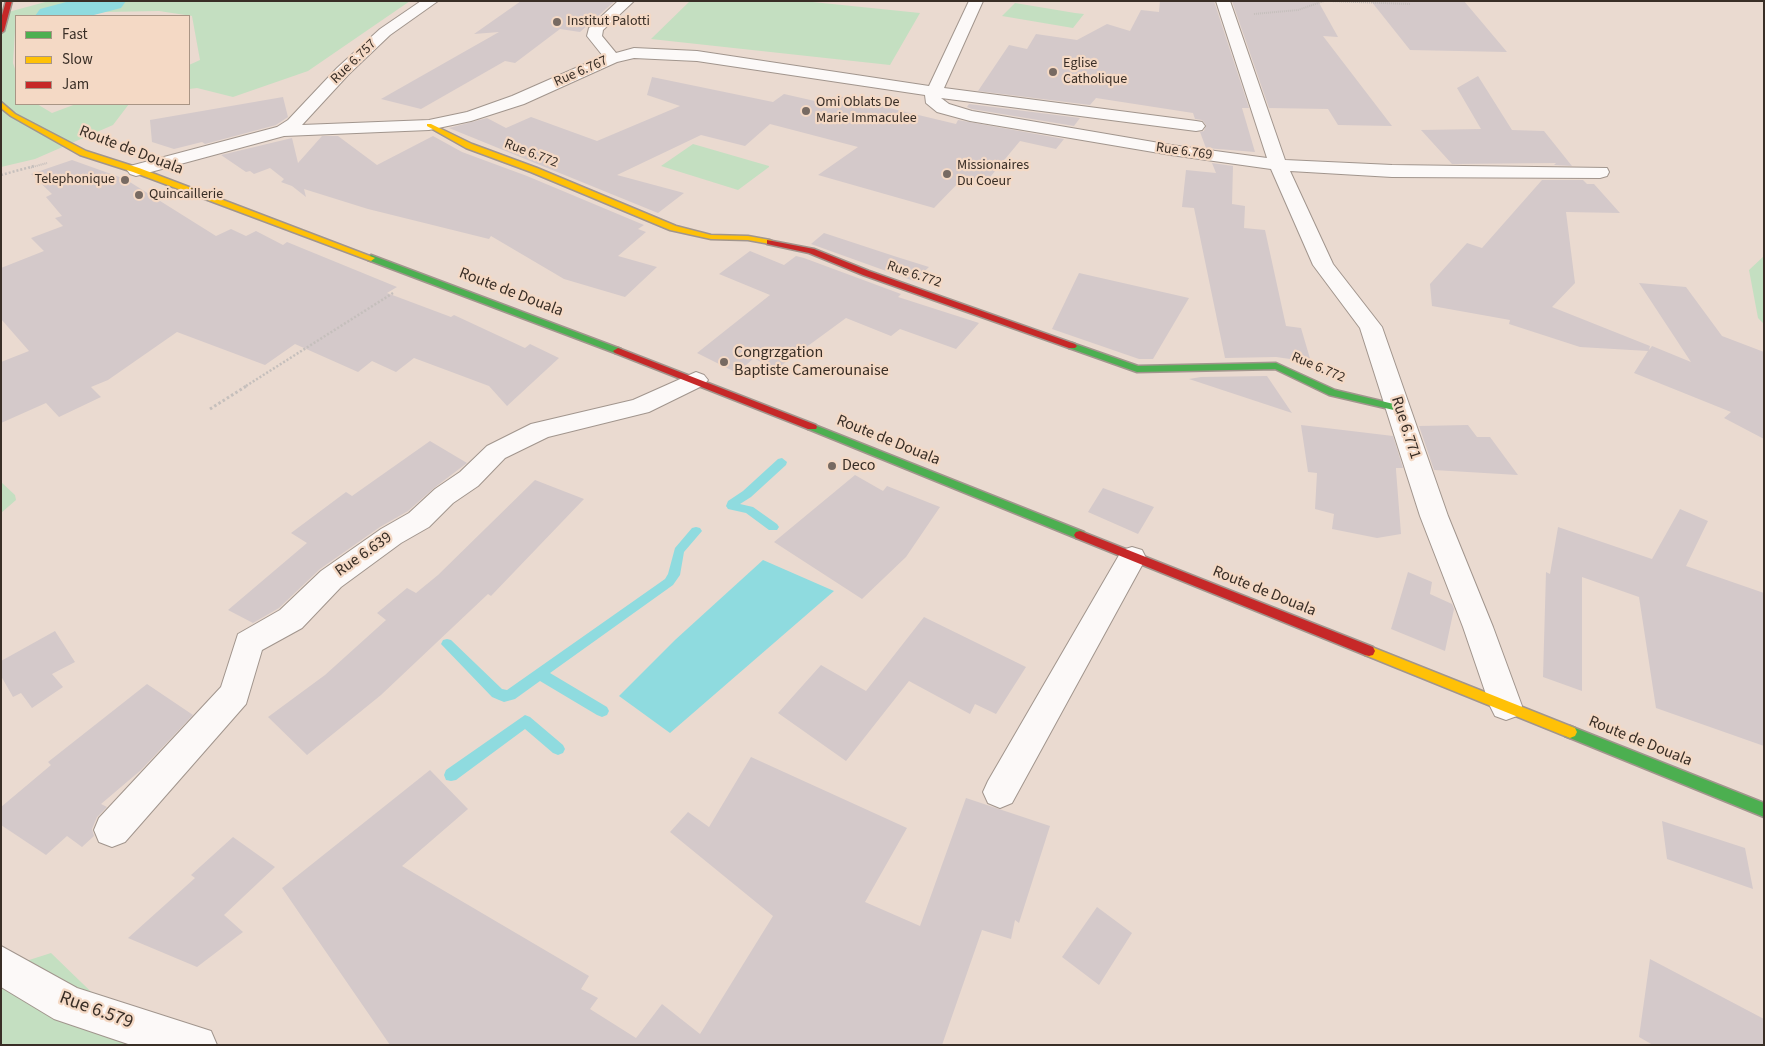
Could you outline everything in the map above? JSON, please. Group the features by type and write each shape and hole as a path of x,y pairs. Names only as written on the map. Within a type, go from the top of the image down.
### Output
{"main road":[{"path":"3,22 9,1"},
{"name":"Route de Douala","path":"1,104 13,115 83,153 136,170 696,380 1132,558 1764,810"},
{"name":"Rue 6.772","path":"429,125 469,146 534,170 673,228 711,237 748,238 811,251 866,274 1136,369 1276,366 1332,393 1398,408"}],"street":[{"name":"Rue 6.757","path":"283,131 294,124 343,71 385,32 431,1"},
{"path":"612,58 594,36 596,28 627,1"},
{"path":"934,92 976,1"},
{"path":"1226,8 1278,165 1392,171 1600,172"},
{"name":"Rue 6.767","path":"136,170 283,131 429,125 471,116 510,102 612,58 634,53 657,52 698,56 934,92 1196,126"},
{"name":"Rue 6.769","path":"934,92 932,99 943,108 970,116 1154,147 1278,165"},
{"name":"Rue 6.771","path":"1278,165 1323,265 1371,326 1434,516 1478,627 1506,706"},
{"name":"Rue 6.639","path":"112,830 235,694 250,643 291,619 330,579 390,536 419,520 444,496 469,479 496,452 540,430 640,406 696,380"},
{"path":"1000,792 1132,558"},
{"name":"Rue 6.579","path":"1,965 68,1005 197,1045"}],"path":[{"path":"1226,8 1281,13 1314,6 1324,1"},
{"path":"1329,1 1410,4"},
{"path":"1,175 83,153"},
{"path":"210,410 418,275"}],"green space":[{"path":"49,1 410,1 308,71 233,97 197,88 190,89 190,65 200,60 192,16 190,15 159,11 105,12 88,15 15,15 13,63 15,69 15,105 39,105 52,113 73,105 128,105 113,125 35,159 1,167 1,14"},
{"path":"690,1 803,1 920,13 890,65 651,39"},
{"path":"1015,3 1084,14 1073,28 1002,16"},
{"path":"693,144 769,167 738,190 661,166"},
{"path":"1764,256 1764,324 1758,318 1749,270"},
{"path":"1,482 15,495 16,500 1,513"},
{"path":"51,953 146,1045 1,1045 1,969"}],"water":[{"path":"763,560 834,591 670,733 619,696 675,640"}],"building":[{"path":"521,1 615,1 580,32 560,29 515,63 505,61 421,109 381,99 499,32 474,34"},
{"path":"1160,1 1214,1 1249,108 1242,108 1255,152 1206,148 1200,132 1204,131 1206,125 1202,120 1195,119 1193,113 1096,98 1090,105 978,91 1009,45 1027,49 1036,34 1077,40 1107,24 1130,31 1141,10 1159,12"},
{"path":"1232,1 1318,1 1338,37 1323,36 1392,126 1338,125 1328,109 1269,108"},
{"path":"1371,1 1464,1 1507,52 1410,50"},
{"path":"1478,76 1512,130 1544,131 1572,166 1554,165 1556,163 1452,164 1421,130 1481,129 1457,88"},
{"path":"652,77 773,102 784,94 828,104 839,96 956,124 958,120 1064,139 1056,149 1020,141 986,182 964,177 934,208 818,175 858,147 770,124 745,146 701,135 617,175 684,193 658,213 449,128 487,118 506,128 531,117 597,141 680,106 647,95"},
{"path":"283,97 288,117 276,125 205,144 202,142 174,149 152,142 150,120"},
{"path":"969,104 1080,118 1074,126 972,109 967,107"},
{"path":"322,136 338,136 377,165 433,136 462,152 527,176 644,225 638,229 646,232 618,256 657,267 625,297 564,279 491,236 489,239 368,209 304,189 306,197 292,186 281,182 284,179 270,168 254,174 250,171 246,172 221,155 292,138 298,163"},
{"path":"72,160 125,179 216,236 231,229 246,236 256,231 283,245 287,242 397,287 387,293 451,317 454,315 525,348 530,344 559,358 507,406 489,386 414,358 396,372 372,361 358,372 295,344 265,365 177,332 108,380 91,387 101,397 59,417 46,403 1,423 1,362 29,351 1,319 1,268 44,251 31,238 63,226 55,218 62,216 46,197 52,194 31,174"},
{"path":"1212,163 1233,166 1232,204 1245,206 1244,228 1265,230 1286,326 1301,328 1311,362 1276,357 1225,358 1194,208 1182,207 1186,170 1216,173"},
{"path":"1542,180 1583,180 1587,184 1594,184 1620,213 1566,212 1575,283 1552,307 1650,346 1649,350 1652,346 1691,362 1639,283 1686,287 1722,336 1764,352 1764,439 1724,418 1731,412 1634,373 1648,351 1580,347 1509,324 1510,320 1432,306 1430,284 1467,243 1482,248"},
{"path":"824,233 929,267 914,281 811,244"},
{"path":"750,251 784,265 796,256 804,258 901,294 898,297 979,323 956,349 900,329 891,336 846,318 775,370 754,358 737,373 697,353 770,295 719,274"},
{"path":"1079,273 1189,298 1153,359 1139,359 1052,329"},
{"path":"1267,376 1292,413 1189,379 1201,377"},
{"path":"1301,425 1393,436 1403,468 1396,468 1401,534 1377,538 1332,529 1334,514 1315,509 1317,473 1308,472"},
{"path":"1468,425 1477,437 1490,437 1518,475 1434,470 1419,426"},
{"path":"430,441 467,463 408,511 380,527 320,569 279,608 253,623 228,610 307,543 291,533 346,492 352,496"},
{"path":"855,475 883,491 887,486 940,507 906,557 862,599 774,542"},
{"path":"535,480 584,499 491,596 488,594 381,695 307,755 268,717 325,675 386,620 377,613 407,588 416,593 438,575"},
{"path":"1103,488 1154,507 1138,534 1088,512"},
{"path":"1680,509 1708,521 1686,566 1764,593 1764,746 1656,708 1639,597 1582,577 1582,691 1543,677 1546,572 1550,574 1558,527 1652,559"},
{"path":"1408,572 1432,582 1430,594 1452,604 1454,609 1445,651 1391,629"},
{"path":"924,617 1026,667 996,714 975,704 970,714 909,681 846,761 778,713 821,665 866,691"},
{"path":"55,631 75,662 52,674 63,687 32,708 21,693 13,697 1,676 1,661"},
{"path":"147,684 193,715 141,770 101,804 107,807 97,817 92,829 94,836 82,847 67,836 46,855 1,825 1,807 51,765 48,762"},
{"path":"751,757 907,828 865,902 920,926 966,798 1050,826 1019,923 1015,920 1011,939 982,930 942,1045 390,1045 282,888 430,770 468,809 402,866 589,976 581,989 598,998 590,1009 636,1038 662,1004 700,1034 773,916 670,832 688,812 709,827"},
{"path":"1662,821 1745,848 1753,889 1667,859"},
{"path":"233,837 275,867 224,915 243,932 197,967 128,938 195,878 191,875"},
{"path":"1097,907 1132,933 1099,985 1062,957"},
{"path":"1650,959 1764,1019 1764,1045 1653,1045 1639,1037"}],"waterway":[{"path":"56,15 110,1"},
{"path":"732,504 747,494 782,462"},
{"path":"732,506 749,510 773,527"},
{"path":"447,644 497,693 504,696 510,695 669,582 674,575 679,551 696,531"},
{"path":"540,674 602,711"},
{"path":"451,775 525,721 558,749"}],"traffic: fast":[{"path":"371,258 618,351"},
{"path":"1072,346 1137,369 1276,366 1332,393 1398,408"},
{"path":"812,427 1080,535"},
{"path":"1570,732 1764,810"}],"traffic: slow":[{"path":"1,104 13,115 83,153 136,170 371,258"},
{"path":"429,125 469,146 534,170 673,228 711,237 748,238 770,242"},
{"path":"1369,651 1570,732"}],"traffic: jam":[{"path":"1,31 9,1"},
{"path":"770,242 811,251 866,273 1072,346"},
{"path":"618,351 812,427"},
{"path":"1080,535 1369,651"}],"place":[{"name":"Institut Palotti","path":"557,22"},
{"name":"Eglise Catholique","path":"1053,72"},
{"name":"Omi Oblats De Marie Immaculee","path":"806,111"},
{"name":"Missionaires Du Coeur","path":"947,174"},
{"name":"Telephonique","path":"125,180"},
{"name":"Quincaillerie","path":"139,195"},
{"name":"Congrzgation Baptiste Camerounaise","path":"724,362"},
{"name":"Deco","path":"832,466"}]}
